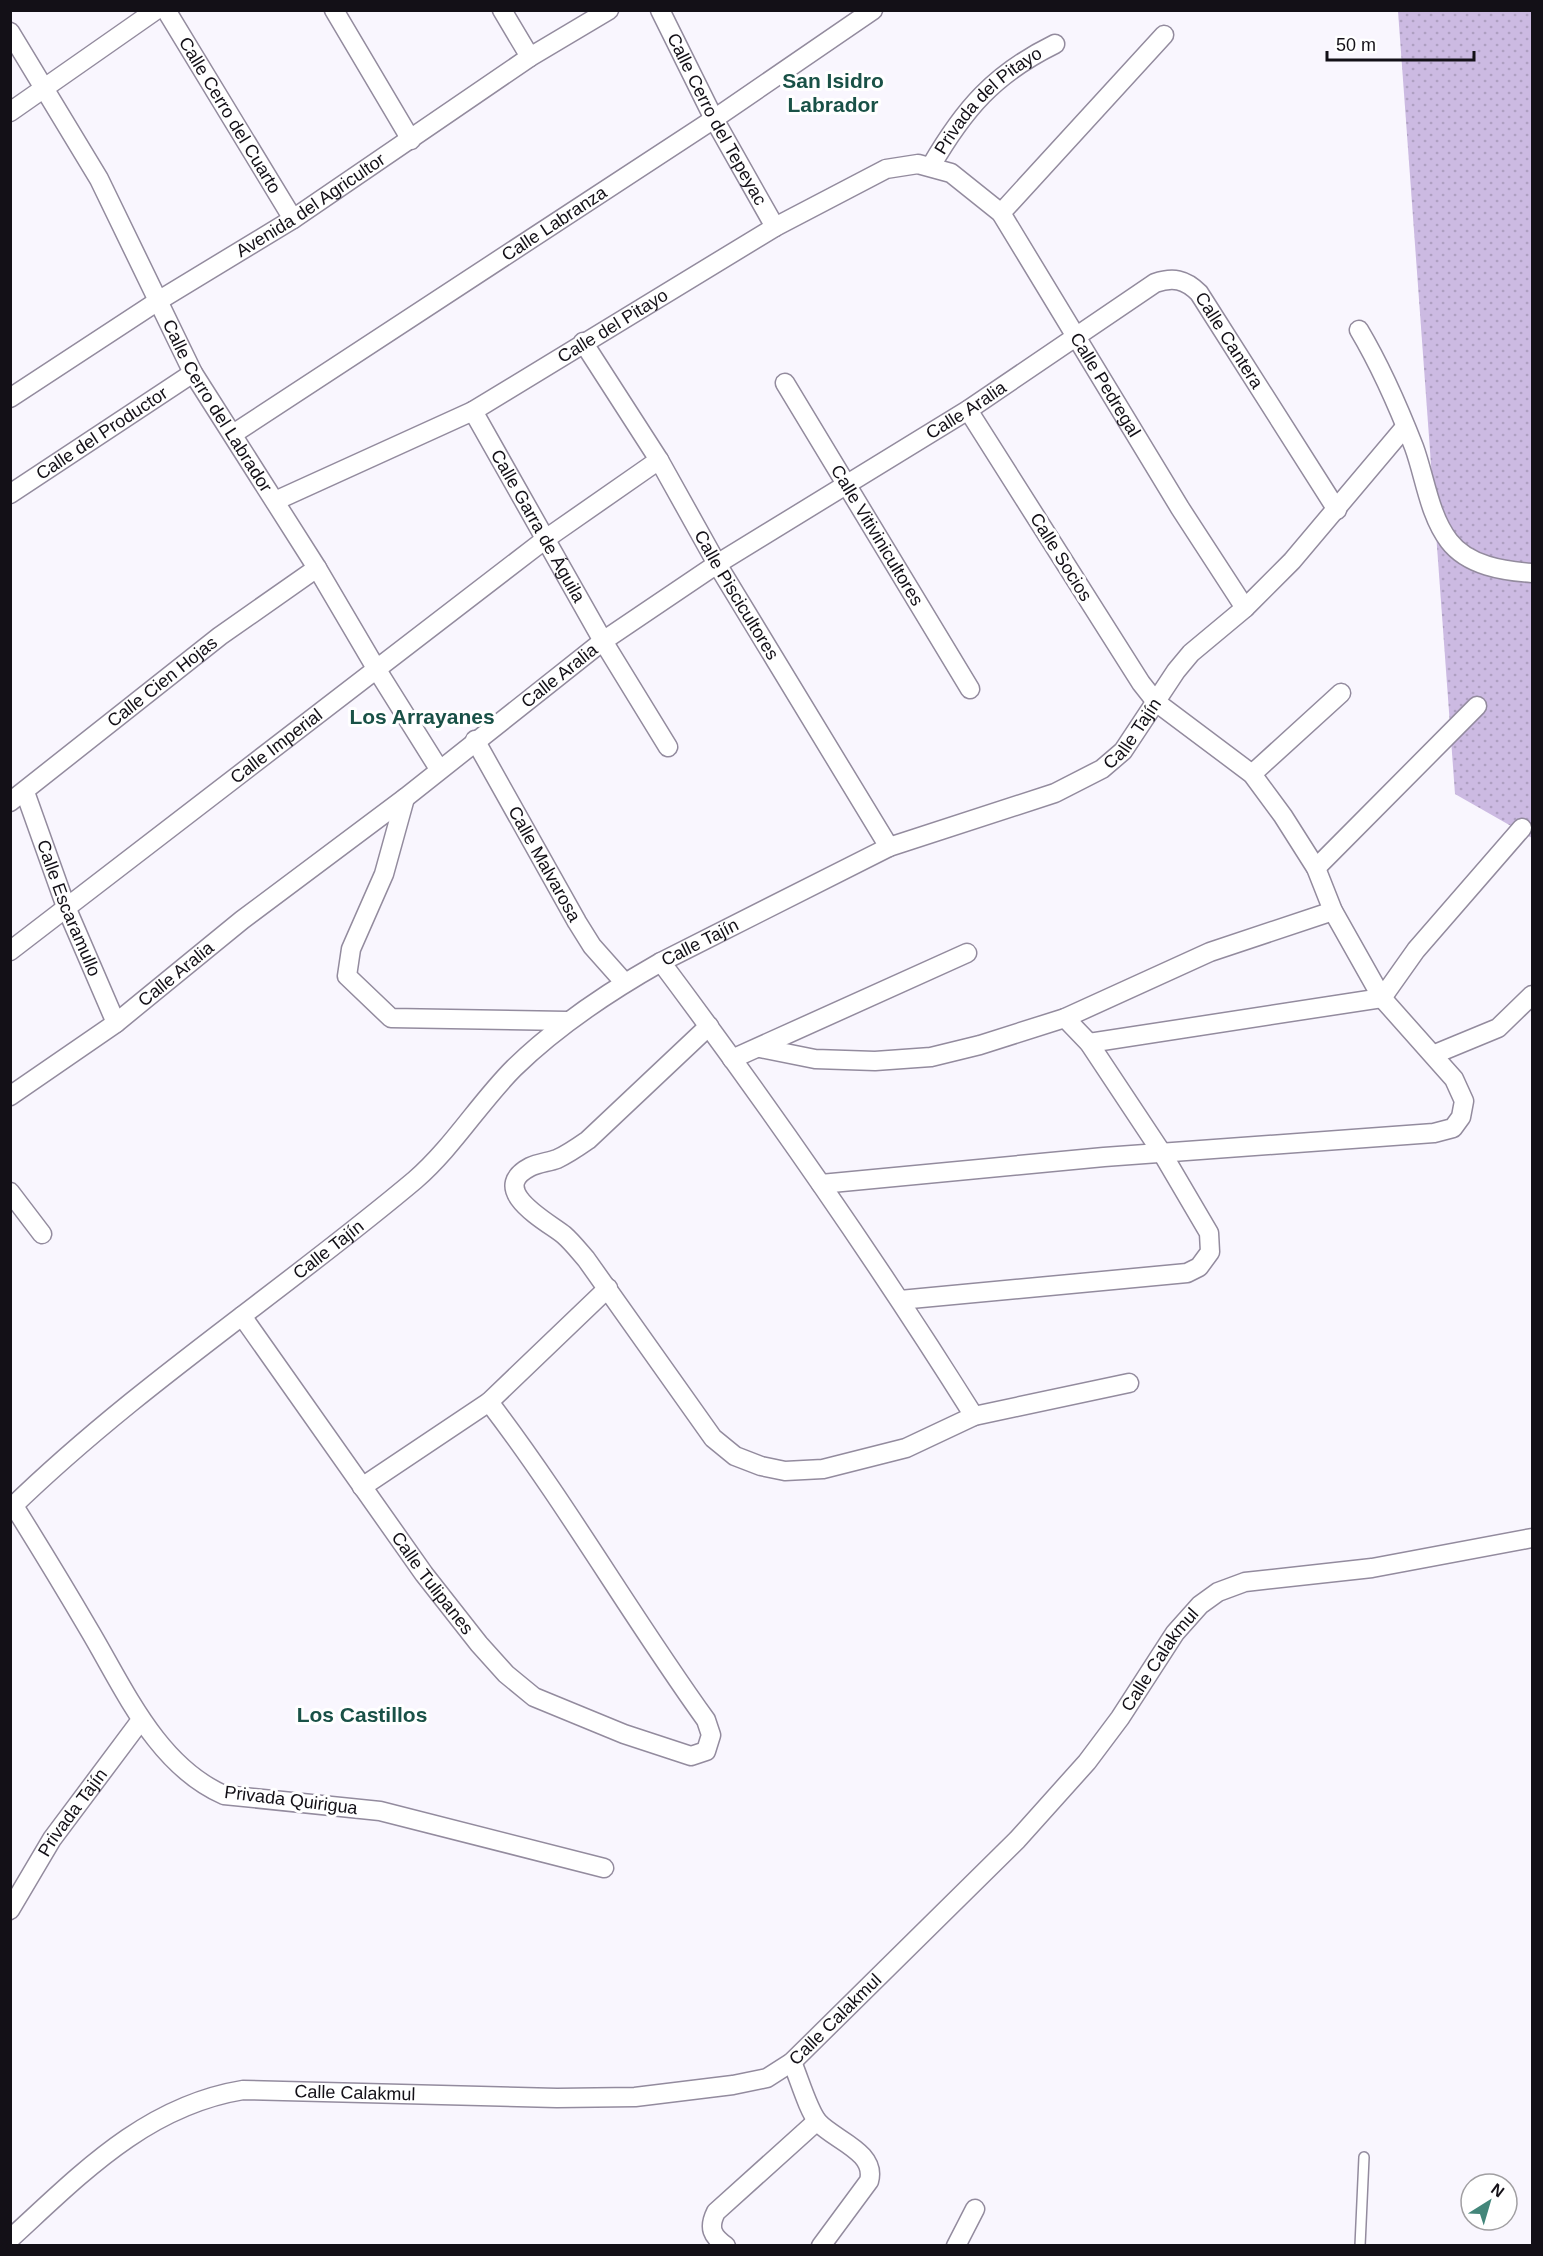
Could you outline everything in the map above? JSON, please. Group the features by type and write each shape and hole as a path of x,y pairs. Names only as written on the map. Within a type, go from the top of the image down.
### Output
{"street":[{"path":"10,112 45,90 156,10"},
{"name":"Calle Cerro del Cuarto","path":"166,10 293,219"},
{"path":"334,10 411,140"},
{"path":"502,10 530,57"},
{"name":"Avenida del Agricultor","path":"10,398 158,301 293,219 530,57 609,10"},
{"name":"Calle Cerro del Tepeyac","path":"660,10 714,119 776,227"},
{"name":"Calle Labranza","path":"233,434 714,119 873,10"},
{"name":"Calle Cerro del Labrador","path":"10,32 99,179 193,374 317,568 376,670 439,769"},
{"path":"1001,213 1164,35"},
{"name":"Privada del Pitayo","path":"931,166 956,124 987,89 1015,66 1055,44"},
{"name":"Calle del Pitayo","path":"275,501 473,411 583,342 776,227 886,169 911,164 931,166 951,173"},
{"name":"Calle Pedregal","path":"951,173 1001,213 1180,508 1245,608"},
{"name":"Calle Cantera","path":"1075,335 1155,283 1176,279 1192,286 1337,510"},
{"path":"1359,330 1374,355 1405,427 1438,523 1449,543 1486,566 1533,573"},
{"name":"Calle Aralia","path":"10,1096 116,1023 242,920 405,798 603,641 717,564 968,410 1075,335"},
{"name":"Calle Piscicultores","path":"583,342 659,460 717,564 889,847"},
{"name":"Calle del Productor","path":"14,485 193,374"},
{"name":"Calle Vitivinicultores","path":"785,383 970,689"},
{"name":"Calle Socios","path":"968,410 1156,702"},
{"name":"Calle Garra de Águila","path":"473,411 547,538 603,641 668,747"},
{"name":"Calle Tajín","path":"12,1508 110,1420 426,1170 513,1069 567,1021 624,982 889,847 1055,793 1078,783 1123,751 1176,671 1191,653 1245,608 1337,510 1405,427"},
{"name":"Calle Imperial","path":"10,951 547,538 659,460"},
{"name":"Calle Cien Hojas","path":"18,797 220,636 317,568"},
{"path":"1252,774 1341,693"},
{"path":"821,1184 1434,1133 1453,1128 1461,1117 1464,1101 1454,1079 1435,1054 1382,998 1333,911 1316,868 1283,816 1252,774 1156,702"},
{"path":"1316,868 1477,706"},
{"name":"Calle Malvarosa","path":"475,741 577,922 592,946 624,982"},
{"name":"Calle Escaramullo","path":"18,797 116,1023"},
{"path":"405,798 384,874 351,949 347,976 391,1018 567,1021"},
{"path":"1089,1042 1382,998 1416,950 1521,828"},
{"path":"760,1048 815,1059 875,1061 931,1057 980,1046 1065,1018 1210,952 1333,911"},
{"path":"732,1059 968,953"},
{"path":"661,962 821,1184 900,1300 974,1416"},
{"path":"1435,1054 1498,1028 1533,995"},
{"path":"900,1300 1187,1273 1199,1267 1210,1252 1209,1233 1162,1154 1089,1042 1065,1018"},
{"path":"709,1026 588,1140 556,1159 531,1166 522,1173 517,1182 518,1198 529,1212 563,1235 586,1259 713,1438 735,1456 761,1466 785,1471 823,1469 906,1448 974,1416 1129,1383"},
{"path":"10,1192 42,1234"},
{"path":"362,1486 489,1402 608,1288"},
{"name":"Calle Tulipanes","path":"243,1316 423,1574 479,1644 519,1686 534,1697 624,1734 691,1756 706,1751 711,1735 706,1720 580,1535 550,1485 489,1402"},
{"name":"Privada Quirigua","path":"12,1508 141,1720 186,1770 208,1788 224,1796 380,1811 604,1868"},
{"name":"Calle Calakmul","path":"10,2239 82,2173 130,2135 208,2096 243,2090 557,2098 635,2097 733,2085 767,2078 792,2062 1017,1840 1087,1762 1175,1633 1200,1605 1218,1592 1245,1581 1372,1568 1533,1538"},
{"name":"Privada Tajín","path":"10,1910 52,1839 141,1720"},
{"path":"792,2062 817,2121 866,2159 871,2170 869,2181 822,2246"},
{"path":"726,2246 714,2236 711,2229 716,2212 817,2121"},
{"path":"956,2246 975,2209"}],"lane":[{"path":"1360,2246 1364,2157"}],"shaded area":[{"path":"1398,11 1532,11 1532,838 1455,794"}],"district":[{"name":"San Isidro Labrador","path":"833,93"},
{"name":"Los Arrayanes","path":"422,717"},
{"name":"Los Castillos","path":"362,1715"}]}
